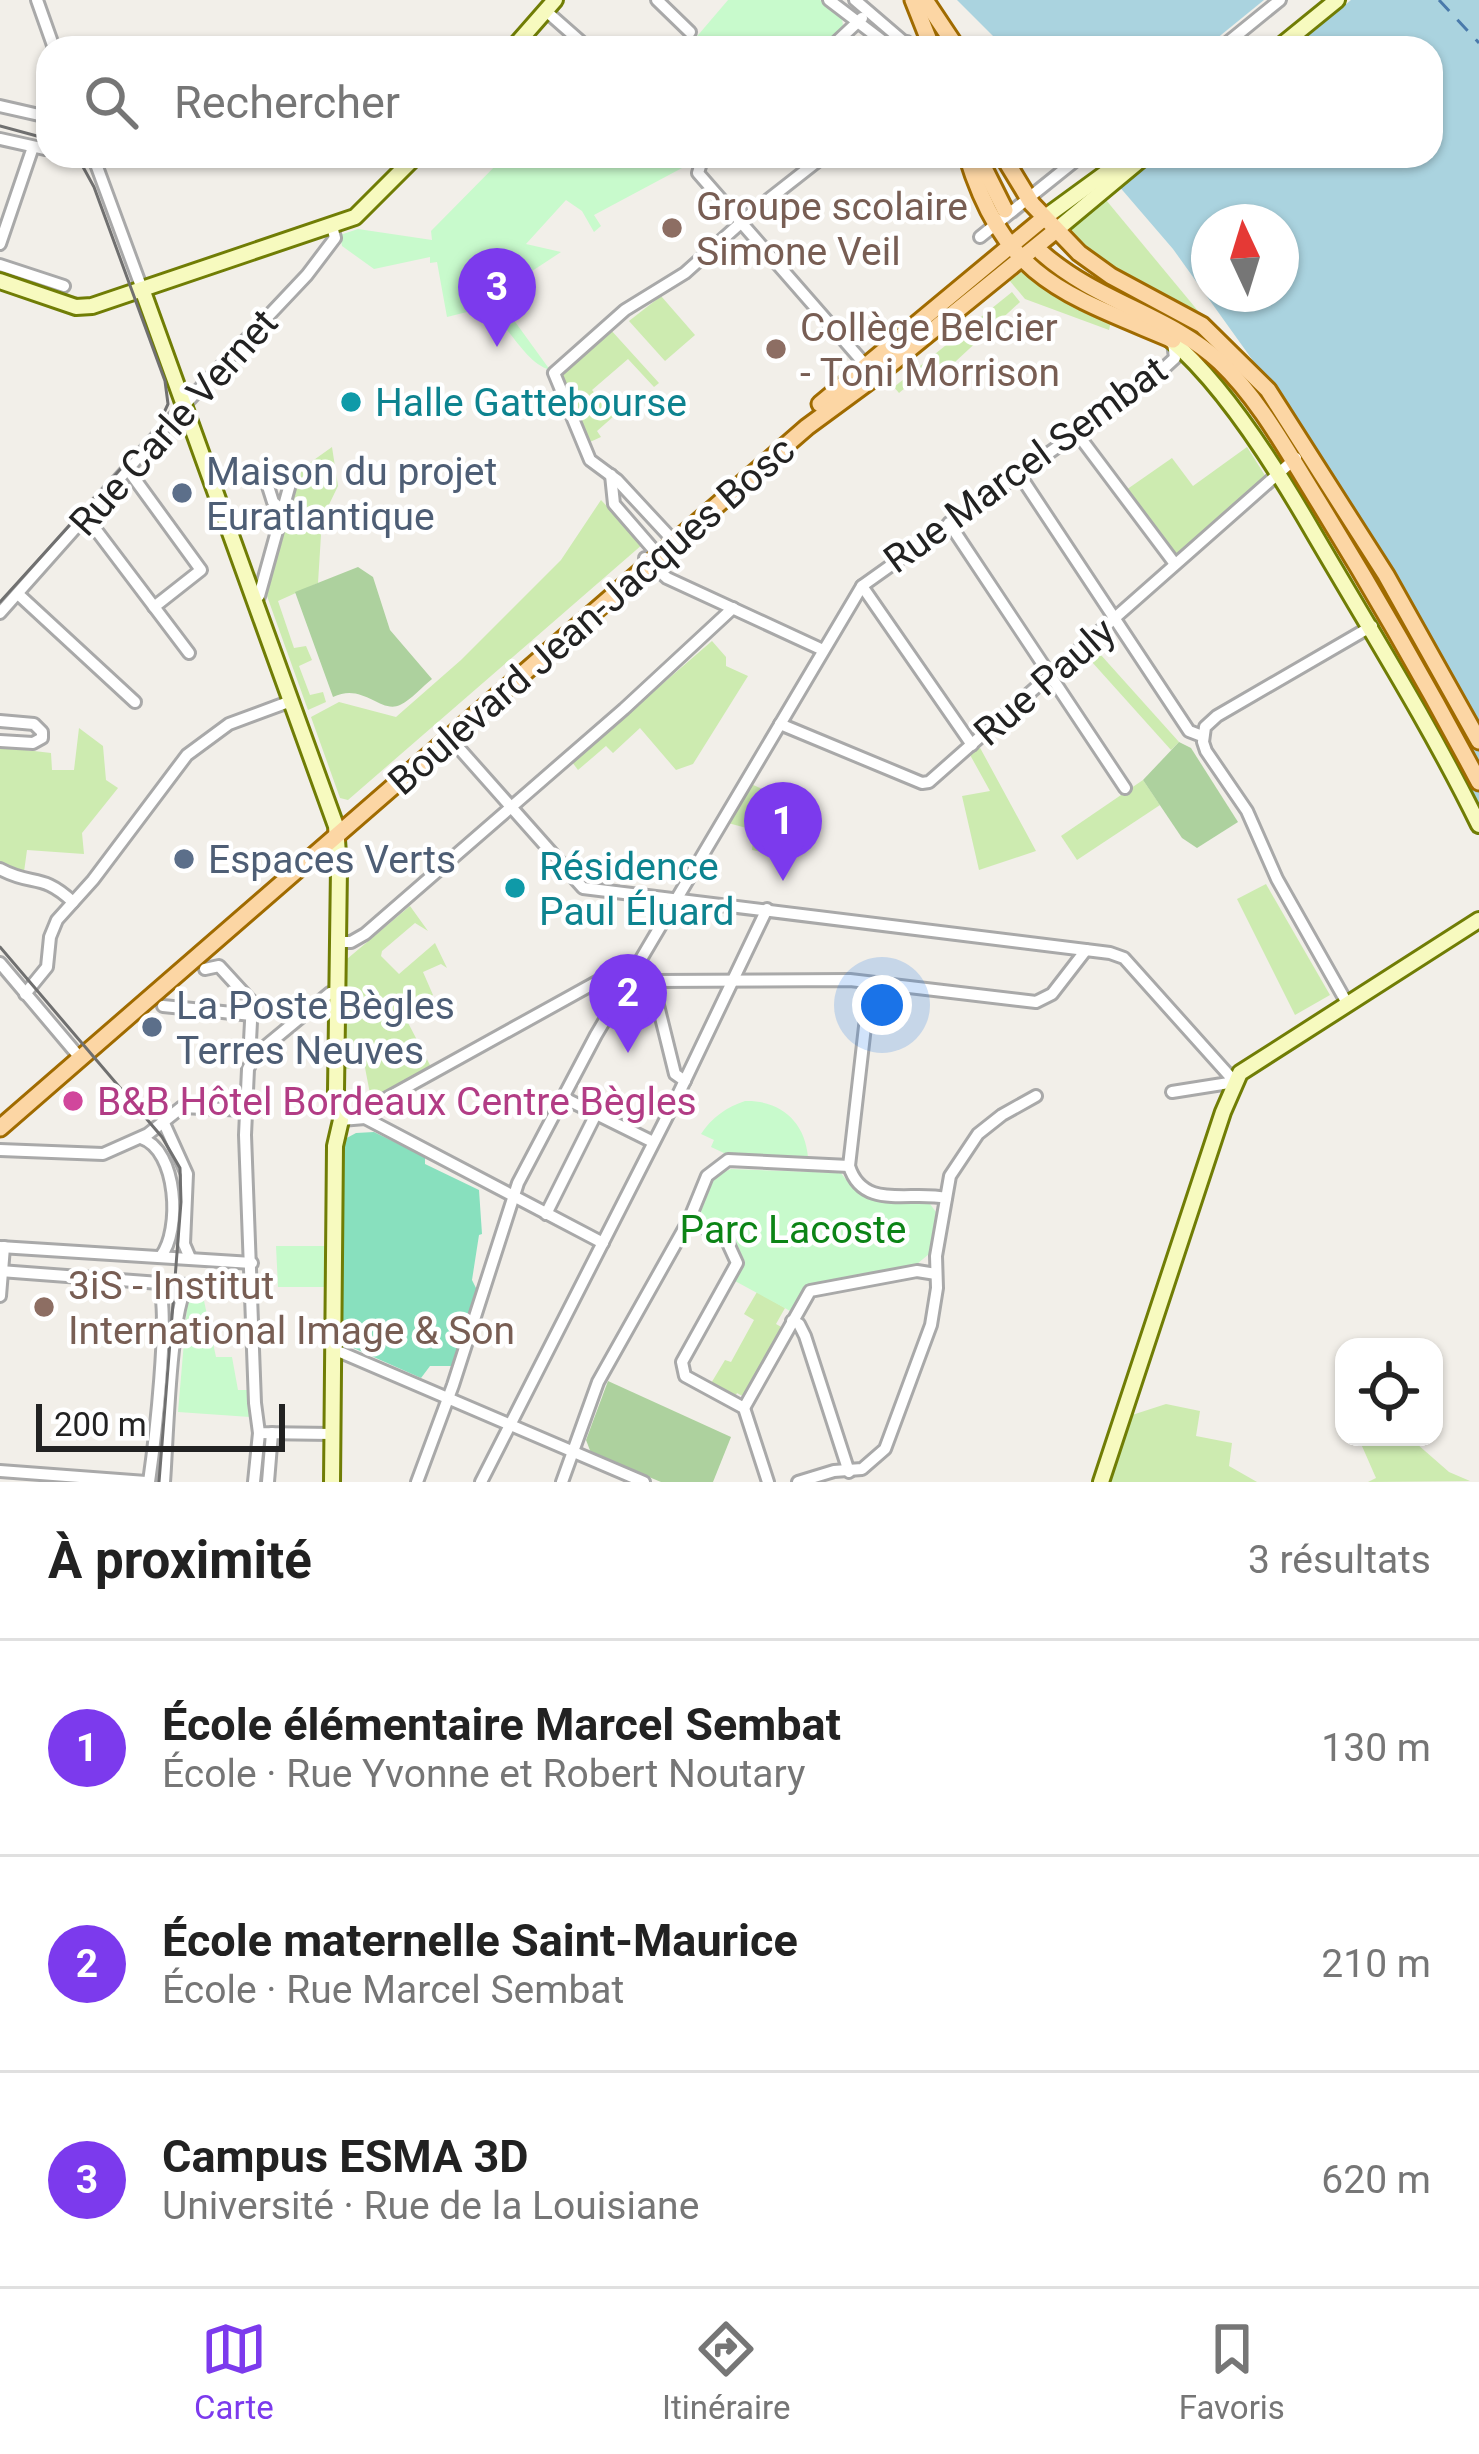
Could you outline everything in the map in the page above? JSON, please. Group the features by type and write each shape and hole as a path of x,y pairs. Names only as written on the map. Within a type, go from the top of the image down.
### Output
{"main road":[{"path":"921,1 929,36"},
{"path":"921,1 945,36"},
{"path":"977,168 1010,209 1048,237 1202,325 1242,361 1301,438 1386,575 1479,741"},
{"path":"985,168 1010,209"},
{"path":"994,168 1010,209"},
{"path":"1005,168 1017,252 1070,297 1171,340 1211,364 1250,398"},
{"path":"1048,237 1100,295 1193,341 1220,362 1250,398 1426,681 1479,782"},
{"name":"Boulevard Jean-Jacques Bosc","path":"0,1117 338,831 652,557 669,536 1017,252 1048,237"},
{"name":"Boulevard Jean-Jacques Bosc","path":"442,739 468,711 871,371"},
{"name":"Boulevard Jean-Jacques Bosc","path":"0,1128 78,1055"}],"street":[{"path":"37,0 50,36"},
{"path":"657,0 690,32"},
{"path":"829,0 876,36"},
{"path":"855,0 898,36"},
{"path":"1236,36 1280,0"},
{"path":"1283,36 1327,0"},
{"path":"1293,36 1337,0"},
{"path":"524,36 551,5 578,36"},
{"path":"843,36 869,11"},
{"path":"0,106 36,114"},
{"path":"0,139 36,147"},
{"path":"0,244 36,155"},
{"path":"97,168 338,831 336,1091 341,1120 335,1146 332,1482"},
{"path":"0,281 84,308 332,226 365,210 405,168"},
{"path":"698,168 871,371"},
{"path":"669,536 611,475 590,460 554,373 625,310 685,274 809,168"},
{"path":"980,237 1067,168"},
{"path":"1048,237 1117,168"},
{"path":"1085,197 1127,168"},
{"name":"Rue Carle Vernet","path":"0,613 331,244 335,238 332,226"},
{"path":"0,265 64,286"},
{"path":"1171,340 1196,362 1279,473 1372,626 1479,825"},
{"name":"Rue Marcel Sembat","path":"417,1482 513,1196 562,1097 862,586 1150,381 1171,362 1176,350 1171,340"},
{"path":"1222,398 1275,458 1284,464 1316,464"},
{"path":"1076,431 1175,564"},
{"path":"1294,462 1301,438"},
{"name":"Rue Pauly","path":"781,724 926,784 1294,462"},
{"path":"128,471 201,570 154,607"},
{"path":"1019,474 1189,731 1202,736"},
{"path":"611,475 614,504 667,578 823,650"},
{"path":"254,598 259,596 282,510"},
{"path":"87,518 189,652"},
{"path":"950,523 1125,788"},
{"path":"862,586 972,745"},
{"path":"18,594 135,702"},
{"path":"339,942 365,934 733,608"},
{"path":"1347,1003 1277,879 1247,812 1206,751 1202,736 1217,716 1372,626"},
{"path":"25,994 43,976 53,928 187,754 229,724 291,701"},
{"path":"0,721 34,724 42,732 42,738 33,743 0,741"},
{"path":"442,739 583,888 1124,958 1234,1082"},
{"path":"0,869 12,876 52,883 73,902"},
{"path":"481,1482 767,909"},
{"path":"1101,1482 1234,1082 1260,1058 1479,920"},
{"path":"365,1118 378,1103 620,969 630,978 652,982 870,982 1036,1002 1052,994 1086,950"},
{"path":"0,963 78,1055"},
{"path":"205,969 219,966 251,998 251,1048 256,1055"},
{"path":"652,982 675,1074 685,1081"},
{"path":"870,982 849,1166 855,1180 871,1194 946,1198"},
{"path":"268,1482 266,1433 254,1391 248,1069 256,1055 330,993 338,992"},
{"path":"163,1006 251,1015"},
{"path":"1172,1092 1234,1082"},
{"path":"829,1482 876,1461 885,1449 926,1342 950,1177 969,1144 1002,1115 1036,1096"},
{"path":"562,1097 653,1142"},
{"path":"0,1150 92,1155 141,1138 182,1107 246,1110"},
{"path":"546,1214 596,1114"},
{"path":"341,1120 365,1118 603,1243"},
{"path":"163,1121 188,1174 184,1250 190,1258"},
{"path":"141,1138 150,1140 163,1155 171,1176 168,1243 161,1256"},
{"path":"562,1482 598,1382 689,1220 712,1169 728,1160 849,1166"},
{"path":"689,1220 726,1239 736,1263 681,1370 744,1408 768,1482"},
{"path":"0,1296 2,1246 252,1262"},
{"path":"1,1271 253,1290"},
{"path":"744,1408 810,1291 916,1271 936,1274"},
{"path":"0,1471 148,1482 163,1293 158,1283"},
{"path":"164,1482 179,1306 188,1285"},
{"path":"792,1321 800,1324 806,1336 849,1472"},
{"path":"333,1349 644,1482"},
{"path":"266,1433 332,1435"},
{"path":"254,1482 266,1433"},
{"path":"798,1482 833,1471 849,1472"}],"green space":[{"path":"728,0 820,0 842,18 843,26 834,36 697,36"},
{"path":"493,168 682,168 594,215 601,226 594,232 582,211 566,200 526,244 561,252 520,279 502,282 500,301 550,370 532,359 483,308 447,317 437,262 430,263 430,257 374,269 342,246 340,235 358,229 432,240 431,231"},
{"path":"1106,200 1191,302 1191,312 1199,312 1213,329 1123,278 1065,233"},
{"path":"1027,269 1111,321 1109,330 1025,299 1009,280"},
{"path":"1012,292 1020,302 942,374 932,365 899,393 894,387"},
{"path":"661,296 695,335 665,361 629,321"},
{"path":"610,329 659,383 654,387 628,359 592,390 614,416 597,431 601,437 590,442 561,373"},
{"path":"332,447 338,486 322,519 318,583 278,601 294,648 306,646 312,660 299,666 310,695 323,692 326,702 308,710 267,596 297,472"},
{"path":"1247,447 1266,477 1175,558 1126,490 1172,458 1193,486"},
{"path":"601,500 643,544 348,800 340,798 311,717 339,702 396,717 561,560"},
{"path":"358,567 373,577 390,630 432,679 393,707 353,693 333,697 295,592"},
{"path":"712,641 726,657 726,666 748,676 693,764 676,770 640,728 613,753 606,746 578,770 572,762"},
{"path":"1091,644 1179,742 1171,750 1083,652"},
{"path":"79,728 103,746 106,780 118,788 82,833 84,854 27,850 24,872 9,869 0,861 0,747 51,753 52,770 74,770"},
{"path":"1179,742 1191,748 1238,822 1197,848 1182,838 1143,780"},
{"path":"978,744 1036,851 979,870 962,796 990,791 969,753"},
{"path":"1143,780 1160,805 1077,860 1061,836"},
{"path":"751,784 769,792 766,806 775,808 767,853 752,850 754,830 728,823"},
{"path":"1266,884 1330,995 1295,1015 1237,899"},
{"path":"410,906 428,931 415,923 381,956 399,974 435,943 447,968 441,964 423,972 433,995 404,1015 431,1067 371,1099 362,1052 351,1052 352,1068 343,1070 344,965"},
{"name":"Parc Lacoste","path":"745,1101 770,1104 789,1116 802,1133 808,1157 726,1154 711,1147 714,1140 701,1134 705,1128 720,1113"},
{"path":"374,1132 479,1190 482,1234 472,1280 477,1290 452,1366 430,1366 421,1378 351,1347 341,1334 343,1140"},
{"name":"Parc Lacoste","path":"731,1169 841,1173 870,1199 927,1200 936,1212 929,1254 917,1264 813,1283 792,1312 735,1281 745,1262 734,1238 703,1218 701,1211 715,1176"},
{"path":"276,1246 326,1246 326,1287 278,1287"},
{"path":"757,1292 785,1308 776,1324 783,1328 744,1397 737,1393 734,1399 710,1385 725,1360 731,1362 754,1320 744,1314"},
{"path":"188,1295 203,1296 216,1357 232,1357 238,1390 247,1390 250,1417 178,1412"},
{"path":"608,1381 731,1437 713,1482 661,1482 591,1453 586,1440"},
{"path":"1166,1404 1200,1411 1196,1436 1232,1443 1229,1466 1257,1482 1107,1482 1129,1416"},
{"path":"1362,1446 1419,1446 1449,1472 1470,1481 1368,1482 1376,1478"}],"water":[{"path":"957,0 1479,0 1479,803 1417,685 1432,676 1314,478 1317,450 1218,312 1299,312 1299,204 1191,204 1191,274 1103,168 1443,168 1443,36 993,36"}],"pier":[{"path":"1264,0 1351,0 1308,36 1220,36"}],"ferry route":[{"path":"1439,0 1479,43"}],"tunnel":[{"path":"1012,203 1049,247"}],"tram line":[{"path":"0,126 36,136"},
{"path":"0,602 156,430 168,404 165,381 84,168"},
{"path":"0,947 162,1137 180,1168 159,1482"}],"place":[{"name":"Groupe scolaire Simone Veil","path":"672,228"},
{"name":"Campus ESMA 3D","path":"497,347"},
{"name":"Collège Belcier - Toni Morrison","path":"776,349"},
{"name":"Halle Gattebourse","path":"351,402"},
{"name":"Maison du projet Euratlantique","path":"182,493"},
{"name":"Espaces Verts","path":"184,859"},
{"name":"École élémentaire Marcel Sembat","path":"783,881"},
{"name":"Résidence Paul Éluard","path":"515,888"},
{"name":"La Poste Bègles Terres Neuves","path":"152,1027"},
{"name":"École maternelle Saint-Maurice","path":"628,1053"},
{"name":"B&B Hôtel Bordeaux Centre Bègles","path":"73,1101"},
{"name":"3iS - Institut International Image & Son","path":"44,1307"}]}
